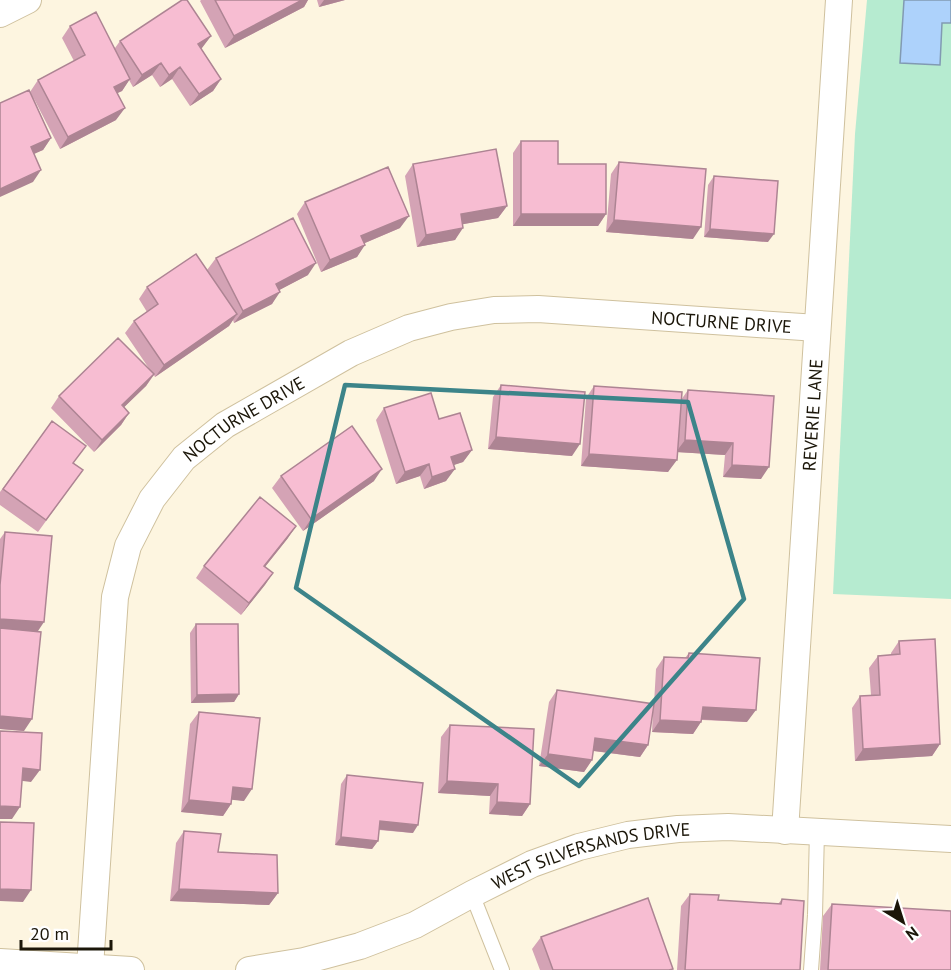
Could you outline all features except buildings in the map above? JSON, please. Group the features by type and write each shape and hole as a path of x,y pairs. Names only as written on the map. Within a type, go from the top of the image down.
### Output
{"street":[{"path":"0,14 28,0"},
{"name":"REVERIE LANE","path":"785,831 839,0"},
{"name":"NOCTURNE DRIVE","path":"89,969 115,597 128,546 152,499 184,458 225,425 351,353 409,328 451,317 494,310 538,309 817,328"},
{"name":"WEST SILVERSANDS DRIVE","path":"249,970 304,961 360,946 415,925 532,864 579,847 628,836 678,829 728,827 951,839"},
{"path":"0,962 131,970"}],"lane":[{"path":"811,970 817,831"},
{"path":"472,894 502,970"}],"highlighted area":[{"path":"345,385 688,402 744,599 579,786 296,588"}],"green space":[{"path":"867,0 951,0 951,599 833,594 855,134"}],"water":[{"path":"904,0 951,0 951,23 942,23 940,65 900,63"}]}
